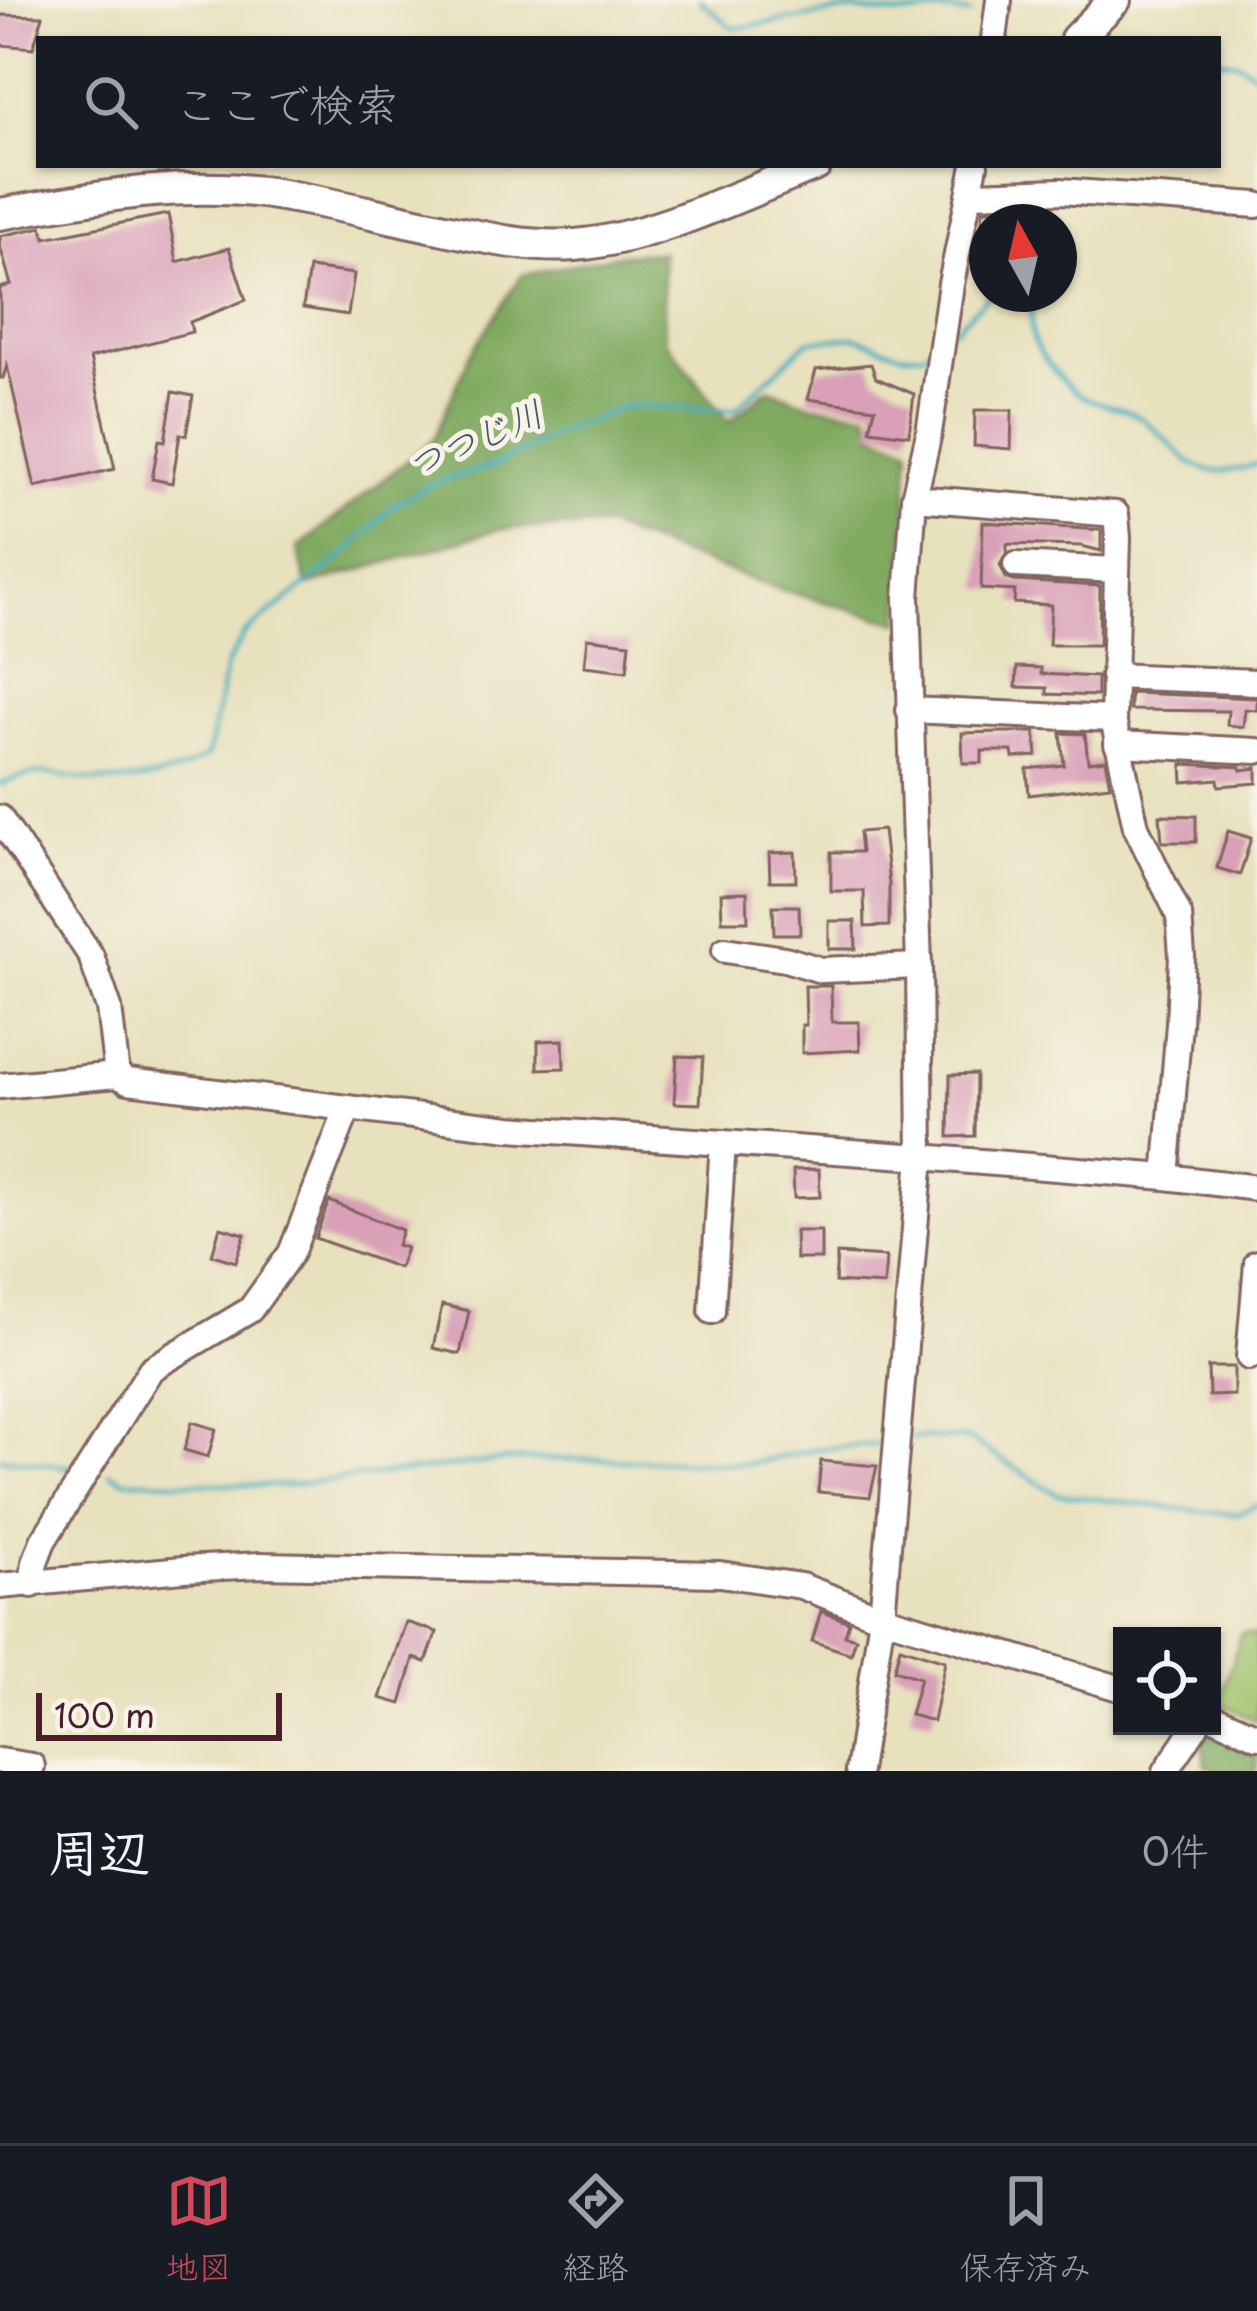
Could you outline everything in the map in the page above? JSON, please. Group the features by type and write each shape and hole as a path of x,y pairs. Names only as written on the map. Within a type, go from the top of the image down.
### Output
{"main road":[{"path":"1079,36 1115,0"},
{"path":"0,214 155,190 218,189 295,198 532,246 574,245 650,229 808,168"}],"street":[{"path":"994,36 999,0"},
{"path":"858,1771 882,1617 921,1157 909,710 908,598 914,498 974,168"},
{"path":"970,194 1060,191 1257,205"},
{"path":"914,498 1116,514 1114,731 1136,827 1180,915 1179,1024 1166,1177"},
{"path":"1016,565 1116,570"},
{"path":"1113,676 1257,682"},
{"path":"909,710 1257,751"},
{"path":"0,818 91,956 110,1008 118,1076"},
{"path":"725,950 821,970 919,965"},
{"path":"0,1085 118,1076 128,1081 510,1128 921,1157 1257,1188"},
{"path":"32,1585 43,1541 151,1369 250,1310 291,1253 348,1108"},
{"path":"712,1312 723,1143"},
{"path":"1249,1357 1257,1263"},
{"path":"0,1586 262,1565 720,1574 801,1586 882,1617 1113,1686"},
{"path":"1221,1720 1257,1736"},
{"path":"1166,1771 1190,1735"},
{"path":"0,1761 32,1766"}],"green space":[{"path":"662,252 665,340 729,422 769,389 812,405 868,413 874,434 910,447 900,623 769,586 604,526 499,529 307,586 298,548 433,440 470,355 522,275 624,254"},
{"path":"1241,1633 1257,1635 1257,1721 1221,1704"},
{"path":"1221,1732 1257,1739 1257,1771 1206,1766 1200,1735"}],"building":[{"path":"0,15 43,16 33,48 0,45"},
{"path":"168,214 177,262 229,248 246,300 190,322 192,332 90,358 115,469 35,487 7,365 0,378 0,288 11,285 0,236 42,227 45,238"},
{"path":"309,268 354,274 348,315 303,308"},
{"path":"871,364 876,378 914,394 909,435 870,430 875,408 808,399 816,370"},
{"path":"173,392 193,396 186,435 180,434 172,483 152,479 159,440 165,441"},
{"path":"975,410 1012,410 1011,449 974,446"},
{"path":"983,522 1101,530 1101,551 1007,544 1000,565 1006,578 1014,581 1100,586 1099,645 1049,645 1051,605 1014,603 1015,591 981,589"},
{"path":"587,638 630,643 627,671 584,666"},
{"path":"1017,667 1041,668 1041,674 1097,677 1097,696 1016,687"},
{"path":"1130,693 1257,698 1257,710 1245,709 1243,727 1227,725 1228,711 1130,710"},
{"path":"1035,732 1037,756 1013,758 1012,751 982,751 982,763 963,763 962,733"},
{"path":"1061,733 1085,734 1088,762 1105,760 1110,785 1029,795 1027,769 1064,765"},
{"path":"1182,764 1257,768 1257,783 1183,782"},
{"path":"1160,815 1196,816 1196,842 1162,842"},
{"path":"883,830 889,926 865,927 864,891 831,891 831,852 861,852 859,832"},
{"path":"1228,831 1251,838 1240,875 1217,868"},
{"path":"795,852 796,881 770,881 769,853"},
{"path":"747,892 748,921 722,921 721,893"},
{"path":"773,906 799,906 800,934 774,934"},
{"path":"829,921 855,921 856,949 829,949"},
{"path":"805,986 831,986 832,1022 859,1022 860,1050 802,1053"},
{"path":"563,1040 564,1068 538,1069 538,1041"},
{"path":"677,1056 703,1057 700,1104 674,1103"},
{"path":"976,1074 975,1136 949,1137 950,1075"},
{"path":"819,1169 820,1197 794,1198 793,1170"},
{"path":"329,1201 402,1230 397,1245 406,1248 399,1268 315,1238"},
{"path":"220,1227 245,1234 236,1262 212,1255"},
{"path":"795,1231 821,1231 821,1259 796,1259"},
{"path":"837,1254 886,1257 884,1285 835,1282"},
{"path":"442,1305 469,1311 460,1354 433,1348"},
{"path":"1208,1367 1234,1367 1234,1395 1209,1396"},
{"path":"192,1422 216,1429 208,1457 184,1450"},
{"path":"821,1461 877,1466 870,1497 818,1492"},
{"path":"821,1611 849,1622 845,1635 856,1638 851,1654 812,1641"},
{"path":"406,1622 437,1632 426,1662 414,1658 401,1704 380,1698"},
{"path":"900,1647 945,1661 933,1721 910,1715 920,1678 894,1670"}],"waterway":[{"path":"700,0 738,28 851,10 970,14"},
{"path":"1221,59 1237,62 1257,74"},
{"name":"つつじ川","path":"954,329 972,312"},
{"name":"つつじ川","path":"1031,312 1034,341 1052,369 1077,393 1138,416 1192,464 1204,469 1235,470 1257,464"},
{"name":"つつじ川","path":"0,785 39,774 100,781 143,779 184,769 208,755 226,666 245,633 342,557 395,504 429,485 495,465 625,406 735,410 808,341 856,337 902,354 931,348"},
{"path":"912,1438 969,1439 1057,1494 1237,1514 1257,1505"},
{"path":"110,1473 124,1480 281,1486 506,1460 750,1464 814,1449 882,1444"},
{"path":"0,1458 71,1467"}]}
